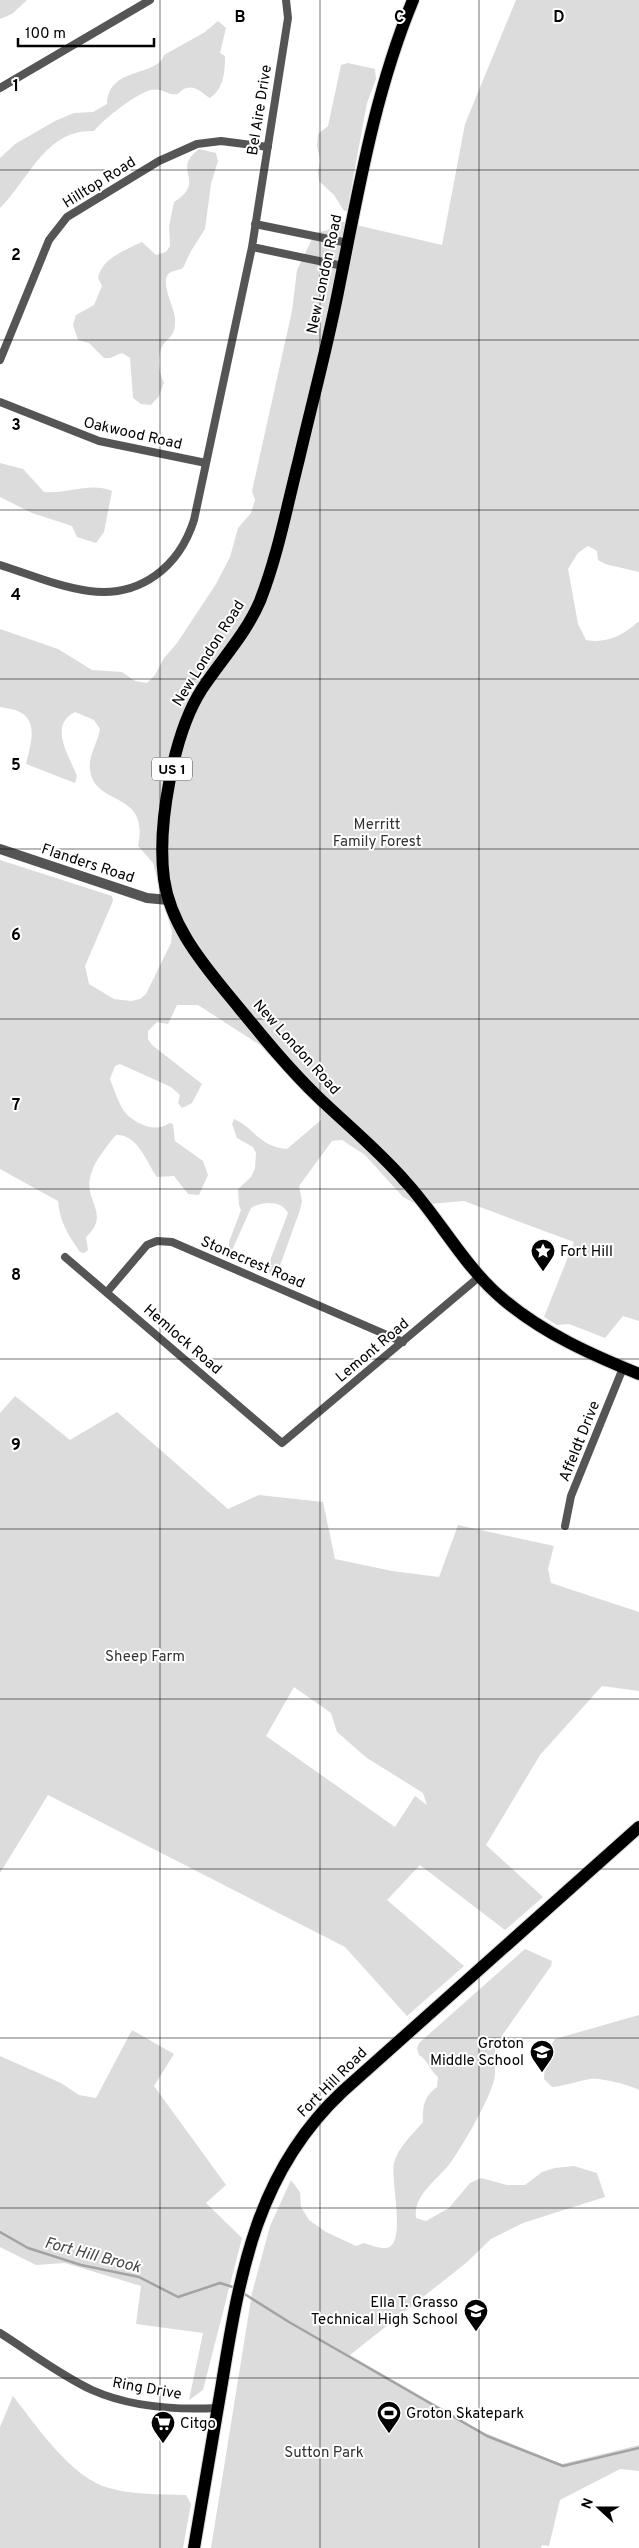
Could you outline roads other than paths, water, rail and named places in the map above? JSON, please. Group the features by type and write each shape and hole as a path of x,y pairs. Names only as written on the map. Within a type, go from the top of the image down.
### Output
{"main road":[{"name":"New London Road","path":"413,0 387,70 362,173 298,464 267,581 250,621 200,691 189,712 179,739 169,792 163,846 163,875 168,900 184,935 203,964 246,1017 314,1093 403,1178 479,1277 501,1299 554,1337 639,1374"},
{"name":"Fort Hill Road","path":"194,2548 240,2282 266,2198 288,2156 311,2124 342,2091 639,1827"}],"street":[{"path":"0,88 150,0"},
{"name":"Bel Aire Drive","path":"0,565 90,591 117,591 145,582 168,567 184,543 194,520 252,246 288,18 286,0"},
{"path":"288,18 291,0"},
{"name":"Hilltop Road","path":"0,360 48,240 67,217 159,161 197,144 221,141 268,147"},
{"path":"255,224 348,242"},
{"path":"252,246 343,266"},
{"name":"Oakwood Road","path":"0,402 99,441 206,463"},
{"name":"Flanders Road","path":"0,849 147,898 168,900"},
{"name":"Stonecrest Road","path":"107,1292 147,1245 158,1240 172,1242 403,1342"},
{"name":"Hemlock Road","path":"66,1256 282,1443"},
{"name":"Lemont Road","path":"282,1443 479,1277"},
{"name":"Affeldt Drive","path":"565,1526 571,1496 623,1368"},
{"name":"Ring Drive","path":"0,2333 78,2382 107,2396 151,2406 198,2409 217,2408"}],"waterway":[{"name":"Fort Hill Brook","path":"0,2232 28,2248 81,2265 139,2277 178,2297 220,2283 236,2288"},
{"name":"Fort Hill Brook","path":"243,2293 289,2322 487,2436 563,2466 639,2448"}],"place":[{"name":"Fort Hill","path":"543,1272"},
{"name":"Groton Middle School","path":"542,2073"},
{"name":"Ella T. Grasso Technical High School","path":"476,2332"},
{"name":"Groton Skatepark","path":"389,2434"},
{"name":"Citgo","path":"163,2444"}],"park label":[{"name":"Merritt Family Forest","path":"377,832"},
{"name":"Sheep Farm","path":"145,1656"},
{"name":"Sutton Park","path":"324,2452"}]}
